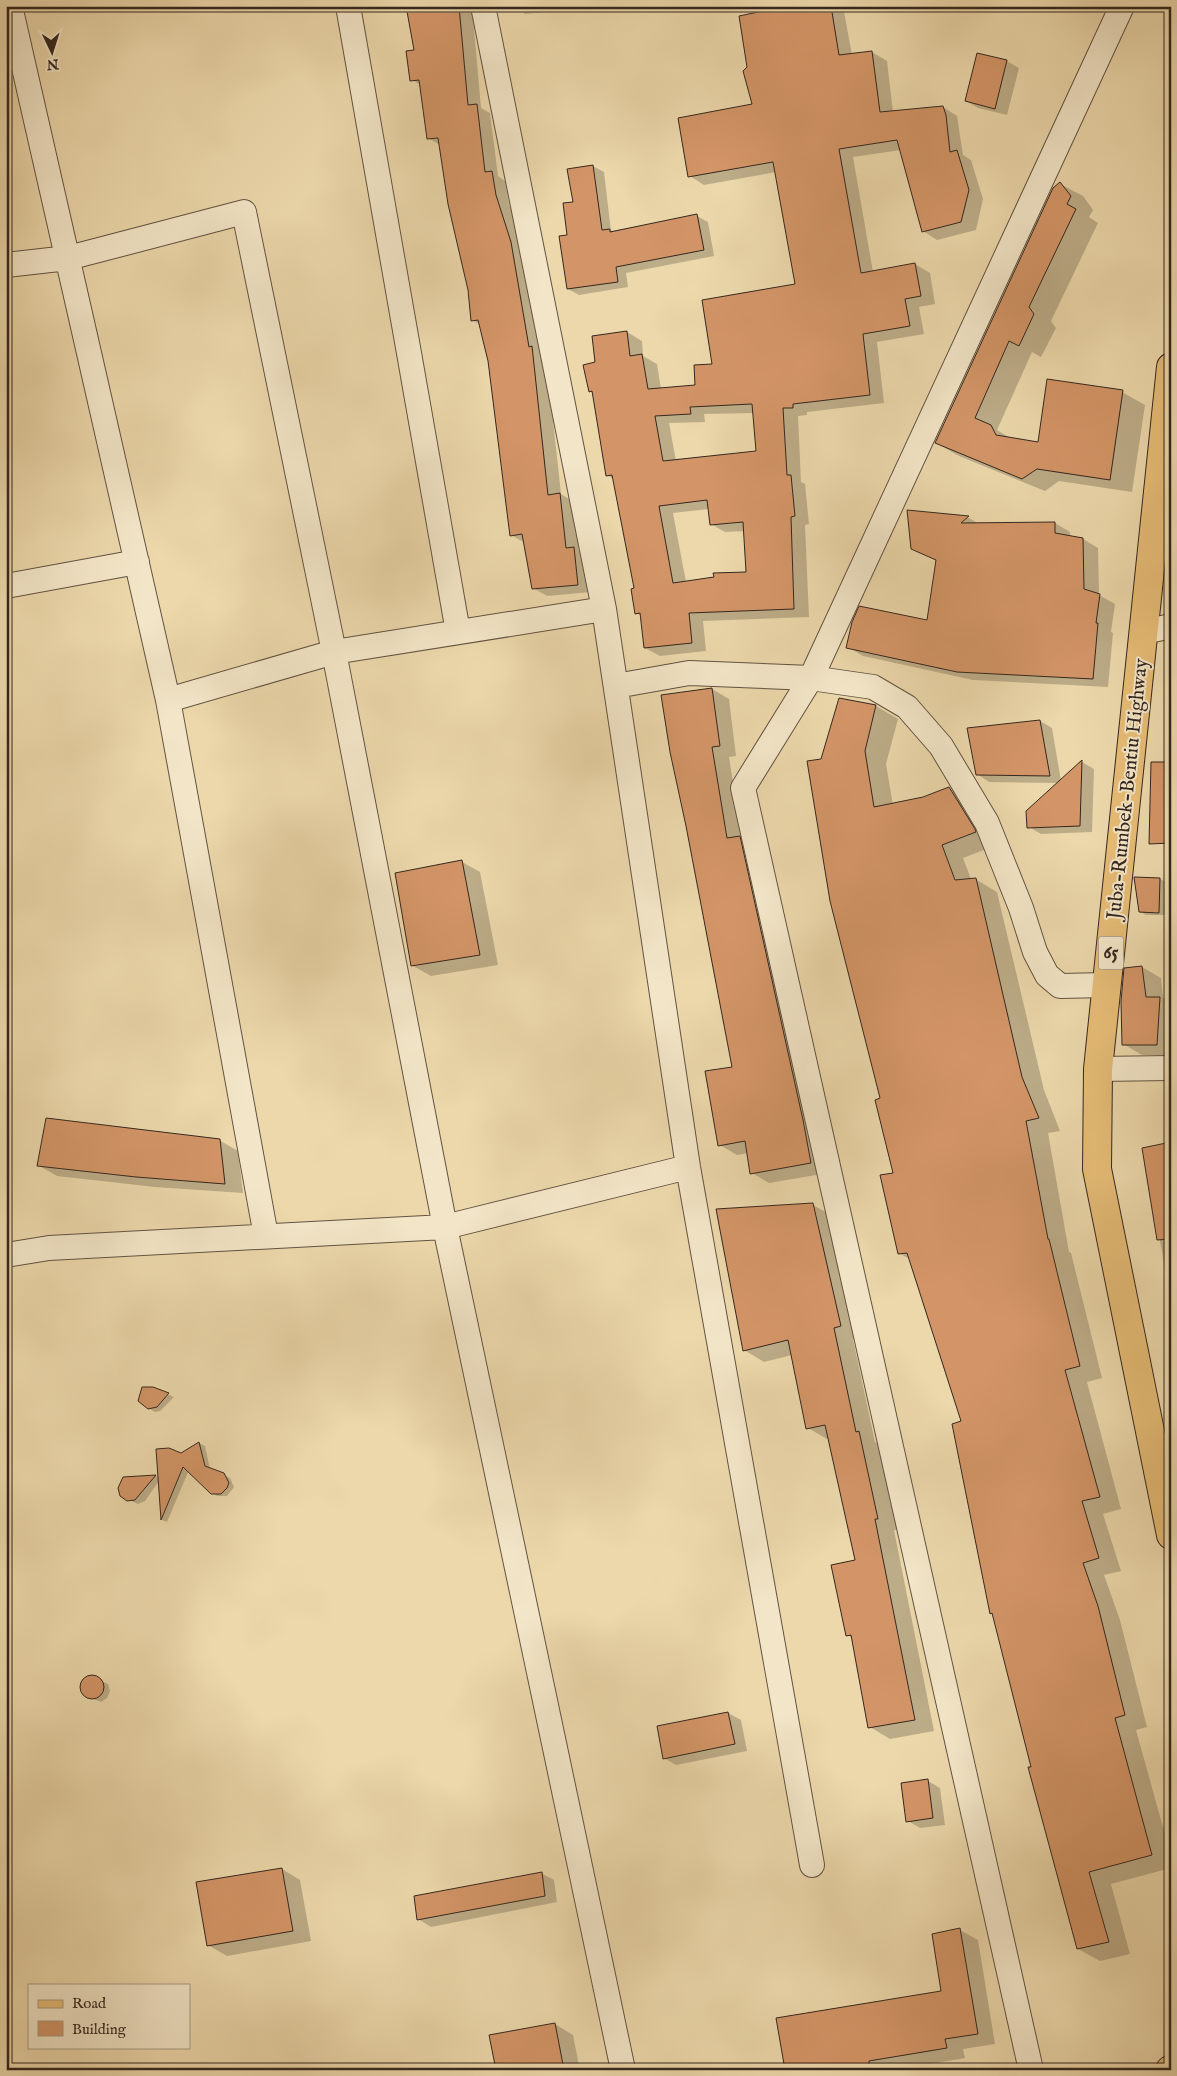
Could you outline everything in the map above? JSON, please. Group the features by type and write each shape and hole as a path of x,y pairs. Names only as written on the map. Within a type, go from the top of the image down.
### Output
{"main road":[{"name":"Juba-Rumbek-Bentiu Highway","path":"1171,367 1098,1069 1098,1169 1171,1535"}],"street":[{"path":"10,6 168,700 266,1236"},
{"path":"348,6 458,632"},
{"path":"483,6 604,609 688,1167 812,1865"},
{"path":"1031,2070 743,788 811,678 1122,6"},
{"path":"6,264 68,258 244,212 334,652 445,1227 623,2070"},
{"path":"6,586 137,562"},
{"path":"168,700 334,652 604,609"},
{"path":"1144,632 1171,626"},
{"path":"616,686 689,673 811,678 873,687 907,707 942,746 986,823 1021,908 1035,952 1046,975 1060,986 1107,985"},
{"path":"1098,1069 1171,1068"},
{"path":"6,1255 49,1248 445,1227 688,1167"}],"building":[{"path":"406,6 459,6 468,105 477,104 485,172 492,171 496,195 511,242 529,347 532,346 548,495 560,493 566,548 574,547 578,585 532,589 522,534 510,536 488,361 478,320 471,321 468,290 448,204 438,138 427,139 419,80 410,81 406,51 414,50"},
{"path":"787,6 831,6 839,55 872,51 880,112 943,106 946,115 950,152 957,150 969,190 961,222 922,232 897,140 839,149 861,273 915,263 921,296 905,299 910,326 863,334 870,395 793,404 793,408 783,408 787,475 791,475 795,516 791,517 794,609 689,613 692,643 644,648 640,613 635,614 631,589 634,588 612,475 606,476 592,391 589,392 583,365 595,362 592,336 627,331 630,356 642,354 648,389 695,385 694,365 712,364 702,300 795,284 773,162 688,177 678,118 752,104 743,71 747,67 739,16","holes":["752,404 756,451 663,461 655,416 691,414 690,407","707,500 710,525 743,522 746,572 713,573 714,577 673,583 659,506"]},
{"path":"977,53 1007,60 995,109 965,101"},
{"path":"593,165 602,230 610,229 610,232 697,214 704,250 616,267 618,282 567,289 559,236 567,235 563,203 573,202 567,169"},
{"path":"1060,182 1071,196 1067,204 1076,209 1029,307 1034,314 1019,346 1009,341 975,418 991,425 996,435 1038,442 1047,379 1123,390 1110,480 1037,469 1022,479 935,443 1053,188"},
{"path":"907,510 969,516 961,523 1055,522 1055,533 1083,538 1084,589 1100,594 1096,623 1098,623 1093,679 957,672 846,648 852,622 859,606 927,620 936,560 911,549"},
{"path":"712,688 720,746 712,747 727,838 740,836 811,1163 750,1174 745,1141 718,1146 705,1071 732,1067 670,752 661,695"},
{"path":"839,698 876,705 865,751 874,807 923,797 949,787 975,829 976,832 942,845 955,880 976,878 1022,1077 1039,1118 1026,1121 1048,1239 1080,1366 1065,1370 1100,1497 1082,1501 1099,1558 1083,1563 1098,1606 1125,1715 1115,1718 1152,1855 1089,1872 1109,1942 1077,1949 1028,1767 1031,1767 992,1613 990,1614 952,1424 961,1421 907,1253 898,1254 880,1175 893,1173 875,1100 880,1098 830,901 807,761 821,759"},
{"path":"1040,720 1050,776 976,775 967,728"},
{"path":"1082,760 1080,826 1027,828 1026,811"},
{"path":"1151,762 1171,762 1171,843 1149,844"},
{"path":"462,860 480,955 411,966 395,873"},
{"path":"1134,877 1160,878 1159,913 1139,912"},
{"path":"1142,966 1146,997 1160,997 1157,1045 1122,1045 1121,1001 1124,968"},
{"path":"46,1118 220,1139 225,1184 136,1177 37,1166"},
{"path":"1171,1142 1171,1239 1157,1240 1142,1148"},
{"path":"813,1203 841,1326 834,1328 856,1432 859,1431 878,1519 875,1519 915,1720 868,1728 851,1635 846,1636 831,1565 855,1560 825,1425 806,1429 788,1340 743,1351 716,1209"},
{"path":"142,1387 153,1387 169,1393 157,1407 148,1409 138,1401"},
{"path":"199,1442 205,1466 224,1473 229,1483 227,1488 221,1494 211,1494 183,1467 161,1520 156,1449 169,1448 181,1453"},
{"path":"156,1475 135,1500 127,1501 120,1496 118,1488 123,1477"},
{"path":"92,1675 101,1678 104,1687 101,1696 92,1699 83,1696 80,1687 83,1678"},
{"path":"728,1712 735,1744 663,1759 657,1726"},
{"path":"928,1779 933,1818 906,1822 901,1783"},
{"path":"282,1868 293,1931 207,1946 196,1882"},
{"path":"542,1872 545,1896 417,1920 414,1896"},
{"path":"960,1928 978,2034 945,2039 947,2048 869,2061 869,2065 845,2070 785,2070 776,2018 941,1991 932,1934"},
{"path":"555,2023 564,2070 496,2070 489,2035"}]}
